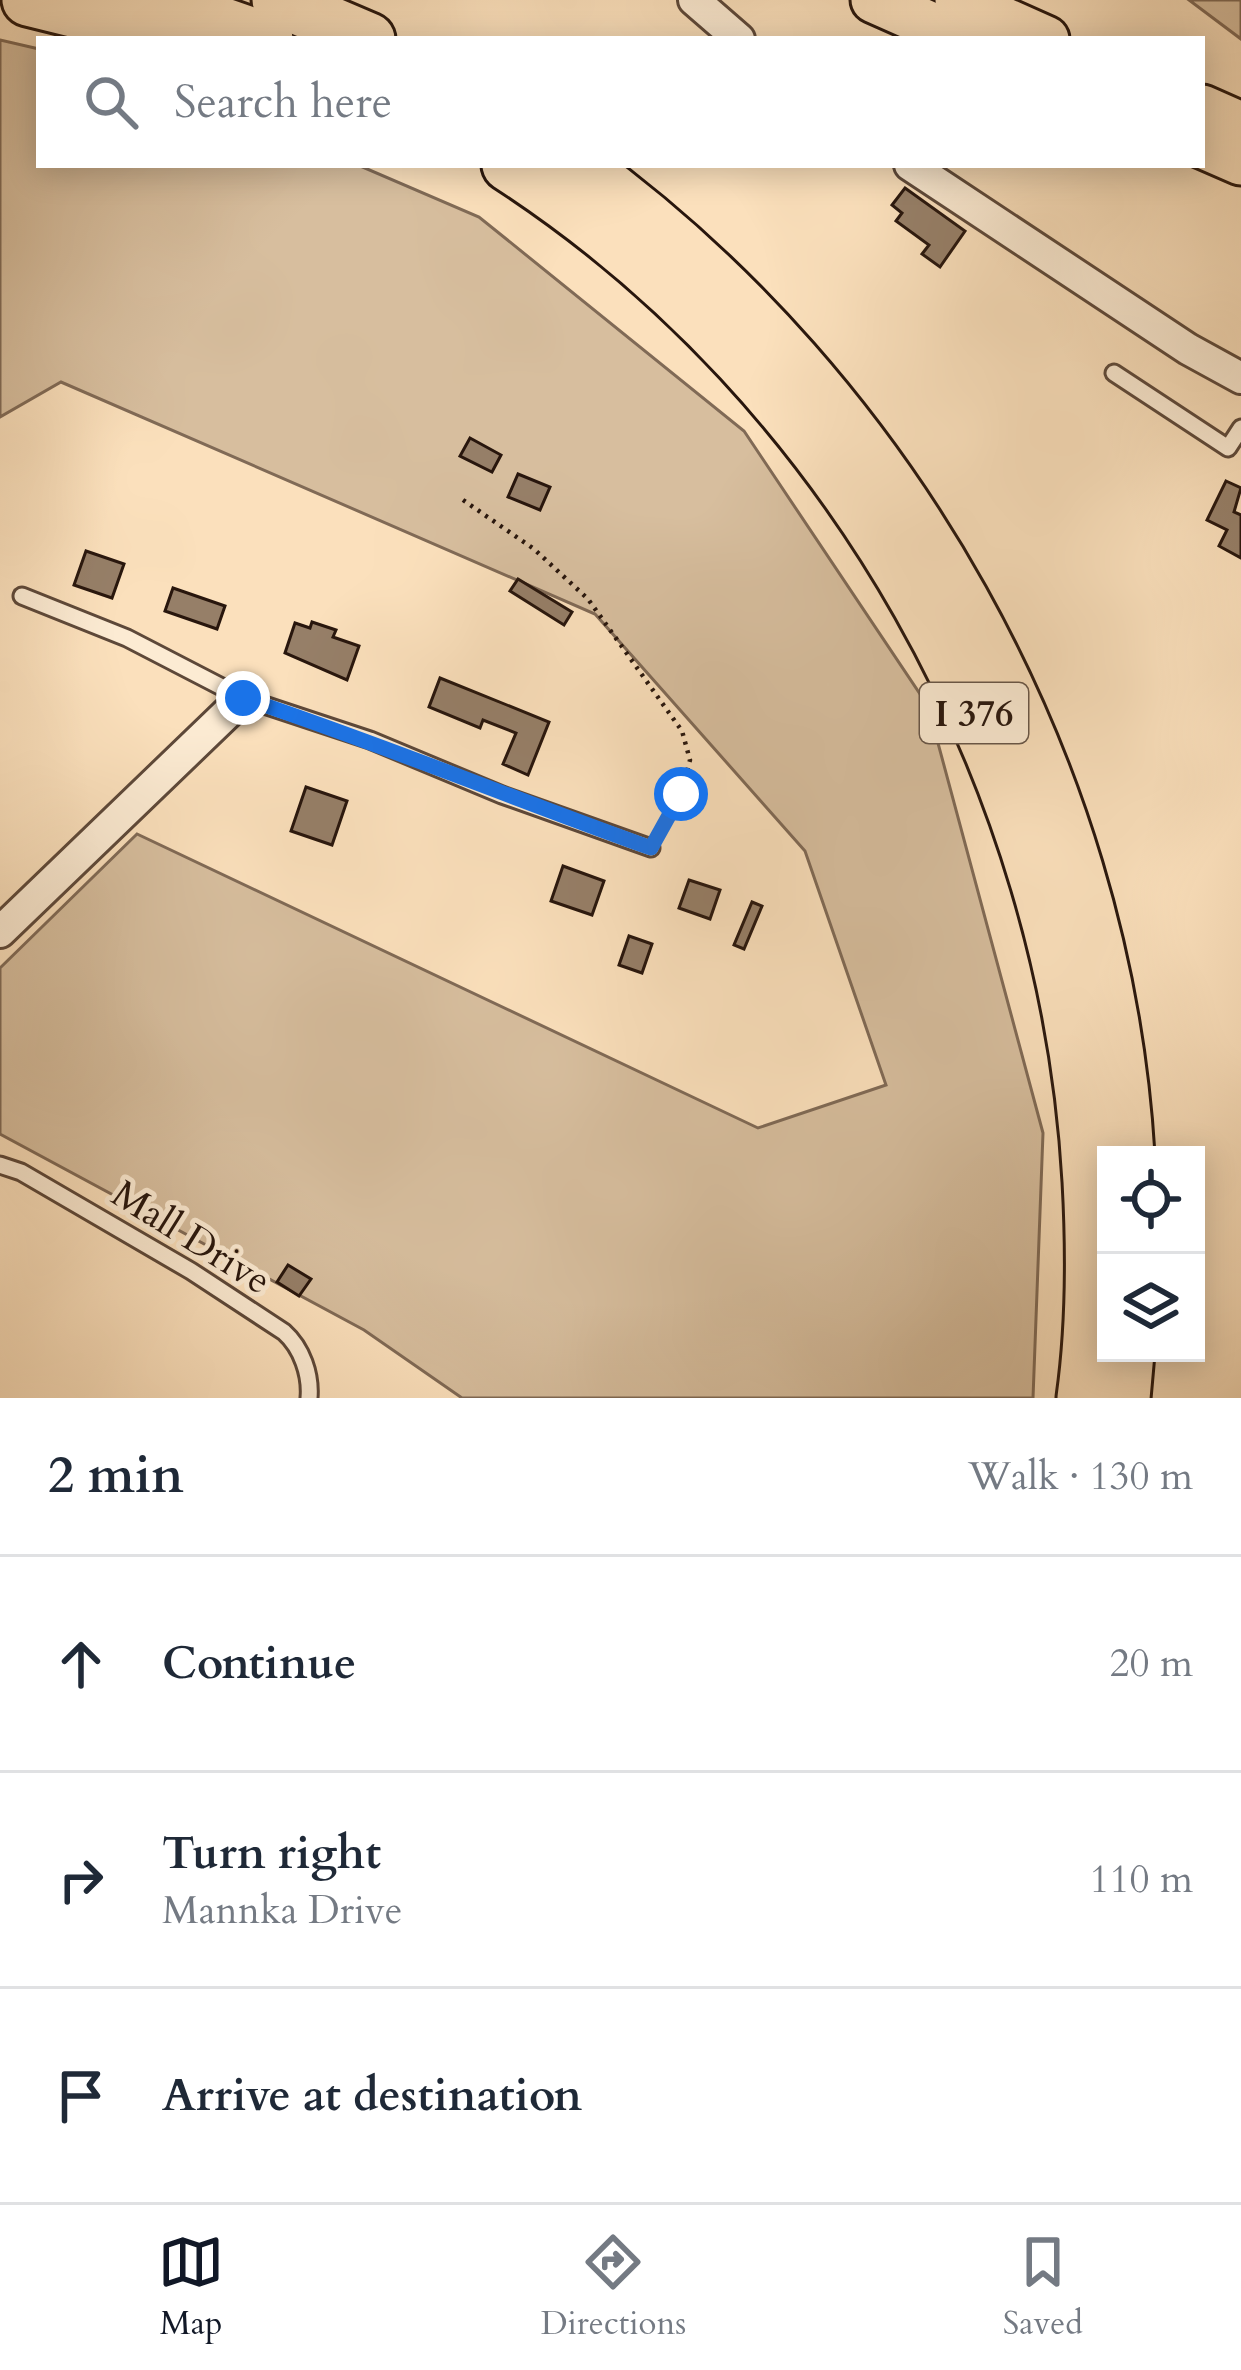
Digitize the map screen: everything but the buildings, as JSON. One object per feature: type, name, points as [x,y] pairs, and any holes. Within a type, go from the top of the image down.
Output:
[{"type":"highway","points":[[28,0],[174,36]]},
{"type":"highway","points":[[156,0],[258,36]]},
{"type":"highway","points":[[278,0],[362,36]]},
{"type":"highway","name":"I 376","points":[[512,168],[584,219],[682,303],[779,405],[859,511],[931,624],[970,704],[1036,873],[1078,1064],[1092,1266],[1117,1388]]},
{"type":"highway","name":"I 376","points":[[583,168],[710,273],[809,378],[893,487],[966,604],[1026,728],[1074,861],[1106,989],[1127,1146]]},
{"type":"main road","points":[[874,0],[955,36]]},
{"type":"main road","points":[[958,0],[1039,36]]},
{"type":"main road","points":[[1205,109],[1241,125]]},
{"type":"main road","points":[[1205,146],[1241,162]]},
{"type":"street","points":[[694,0],[736,36]]},
{"type":"street","points":[[915,168],[1188,349],[1241,378]]},
{"type":"street","points":[[0,932],[243,698]]},
{"type":"lane","points":[[1114,373],[1228,448],[1241,428]]},
{"type":"lane","points":[[22,596],[127,638],[243,698],[370,740],[502,795],[651,848]]},
{"type":"lane","name":"Mall Drive","points":[[0,1165],[21,1172],[191,1270],[284,1333],[296,1344],[307,1370],[309,1398]]},
{"type":"path","points":[[464,500],[534,549],[588,599],[682,731],[690,760],[681,794],[651,848]]},
{"type":"shaded area","points":[[1189,0],[1241,0],[1241,39]]},
{"type":"shaded area","points":[[0,40],[36,48],[36,168],[365,168],[479,217],[744,431],[928,706],[1043,1133],[1033,1398],[462,1398],[364,1330],[0,1134],[0,968],[137,834],[758,1128],[886,1085],[805,851],[595,614],[61,382],[0,417]]},
{"type":"route","points":[[243,698],[370,740],[502,795],[651,848],[681,794]]}]
